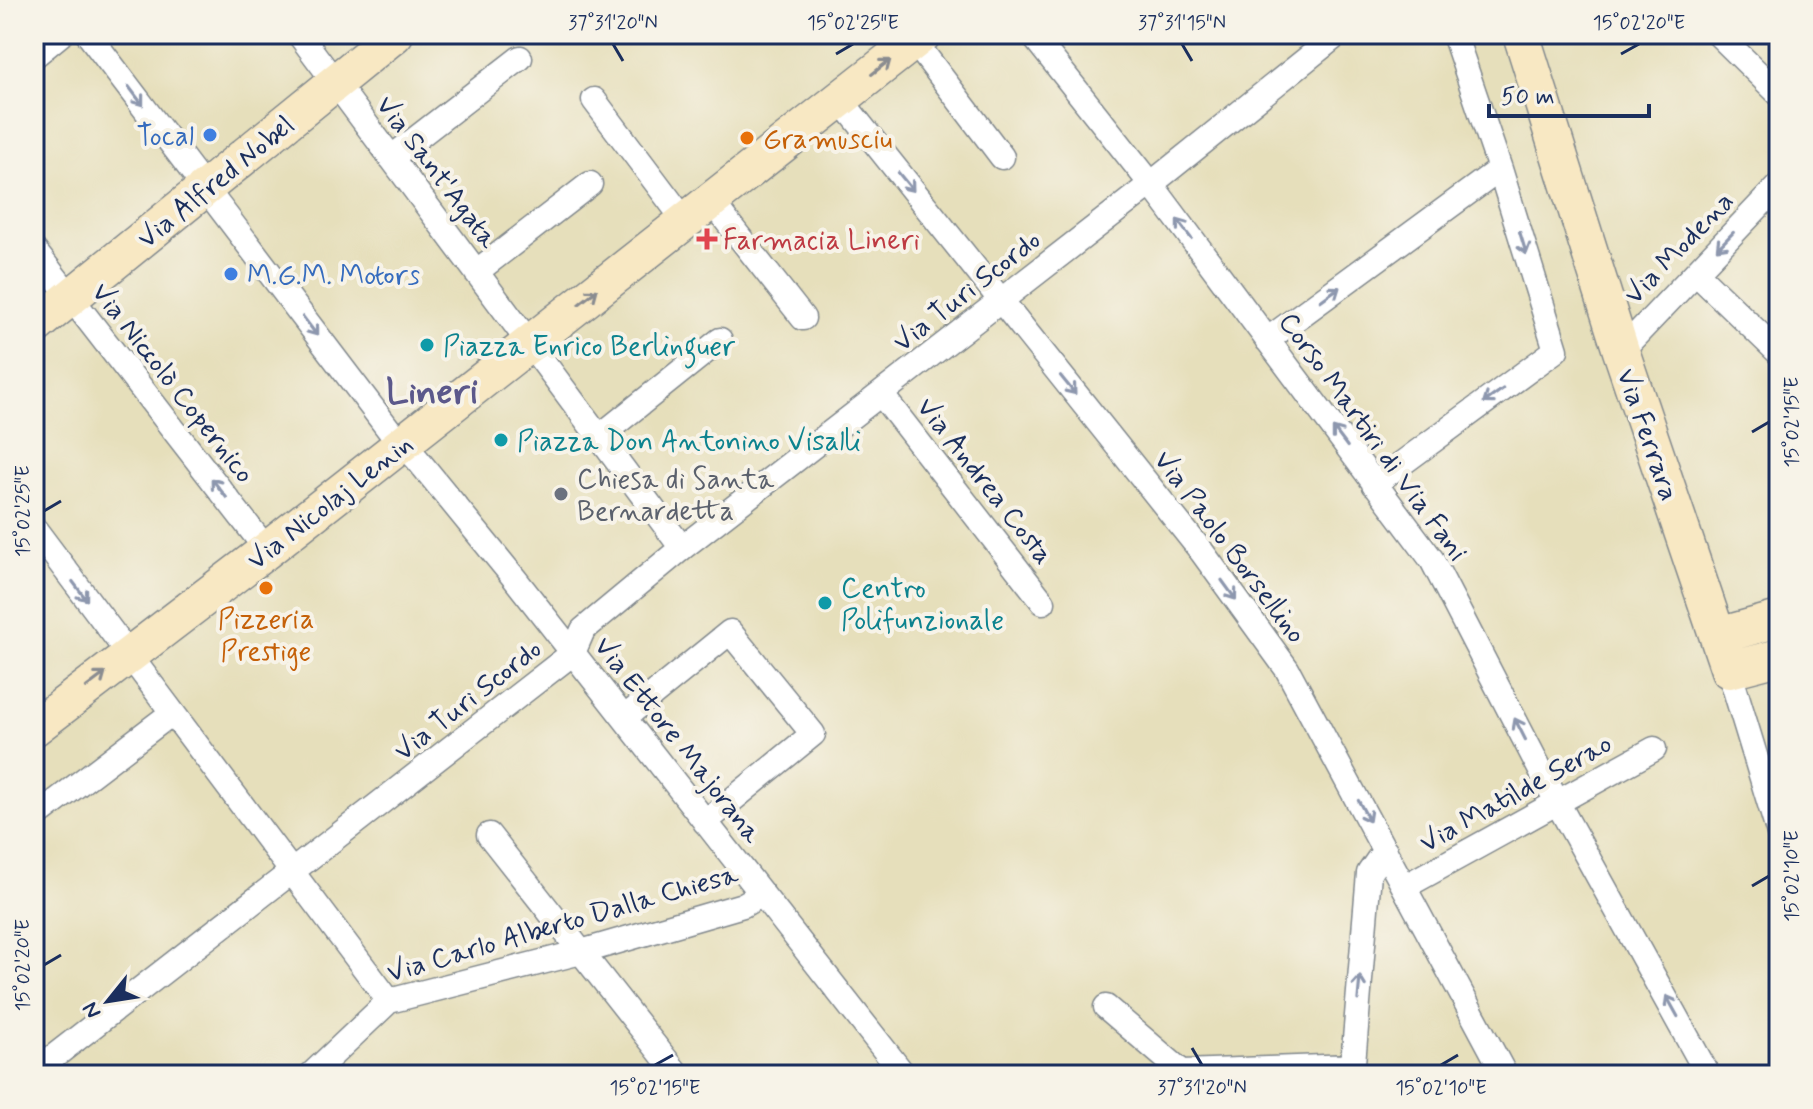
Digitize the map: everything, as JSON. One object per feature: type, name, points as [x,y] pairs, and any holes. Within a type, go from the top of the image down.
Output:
[{"type":"main road","name":"Via Alfred Nobel","points":[[34,327],[395,34]]},
{"type":"main road","name":"Via Ferrara","points":[[1521,34],[1621,351],[1729,670]]},
{"type":"main road","name":"Via Nicolaj Lenin","points":[[34,728],[267,550],[918,38]]},
{"type":"main road","points":[[1718,636],[1779,619]]},
{"type":"main road","points":[[1729,670],[1779,657]]},
{"type":"street","points":[[34,56],[61,34]]},
{"type":"street","name":"Via Ettore Majorana","points":[[88,34],[390,431],[573,653],[904,1075]]},
{"type":"street","name":"Via Sant'Agata","points":[[299,34],[682,548]]},
{"type":"street","name":"Corso Martiri di Via Fani","points":[[1032,34],[1151,184],[1432,560],[1557,802],[1708,1075]]},
{"type":"street","name":"Via Turi Scordo","points":[[34,1072],[573,653],[583,630],[682,548],[1151,184],[1338,34]]},
{"type":"street","points":[[1374,484],[1556,350],[1454,34]]},
{"type":"street","points":[[1718,34],[1779,94]]},
{"type":"street","points":[[918,38],[1002,157]]},
{"type":"street","points":[[391,158],[520,58]]},
{"type":"street","name":"Via Paolo Borsellino","points":[[840,99],[1202,552],[1287,669],[1505,1075]]},
{"type":"street","points":[[594,100],[803,318]]},
{"type":"street","points":[[1267,340],[1500,169]]},
{"type":"street","points":[[476,272],[590,184]]},
{"type":"street","name":"Via Modena","points":[[1621,351],[1779,185]]},
{"type":"street","name":"Via Niccolò Copernico","points":[[34,250],[267,550]]},
{"type":"street","points":[[1696,273],[1779,353]]},
{"type":"street","points":[[599,437],[720,340]]},
{"type":"street","name":"Via Andrea Costa","points":[[881,394],[1043,602]]},
{"type":"street","points":[[34,528],[389,1001]]},
{"type":"street","points":[[624,718],[730,632],[813,734],[705,822]]},
{"type":"street","name":"Via Ferrara","points":[[1729,670],[1779,834]]},
{"type":"street","points":[[34,818],[172,713]]},
{"type":"street","name":"Via Matilde Serao","points":[[1404,887],[1654,749]]},
{"type":"street","points":[[489,835],[678,1075]]},
{"type":"street","points":[[1106,1007],[1182,1072],[1353,1070],[1369,873],[1385,850]]},
{"type":"street","name":"Via Carlo Alberto Dalla Chiesa","points":[[311,1075],[389,1001],[581,952],[743,905],[762,894]]},
{"type":"place","name":"Tocal","points":[[210,135]]},
{"type":"place","name":"Gramusciu","points":[[747,138]]},
{"type":"place","name":"Farmacia Lineri","points":[[707,239]]},
{"type":"place","name":"M.G.M. Motors","points":[[231,274]]},
{"type":"place","name":"Piazza Enrico Berlinguer","points":[[427,345]]},
{"type":"place","name":"Piazza Don Antonino Visalli","points":[[501,440]]},
{"type":"place","name":"Chiesa di Santa Bernardetta","points":[[561,494]]},
{"type":"place","name":"Pizzeria Prestige","points":[[266,588]]},
{"type":"place","name":"Centro Polifunzionale","points":[[825,603]]},
{"type":"district","name":"Lineri","points":[[432,390]]}]
